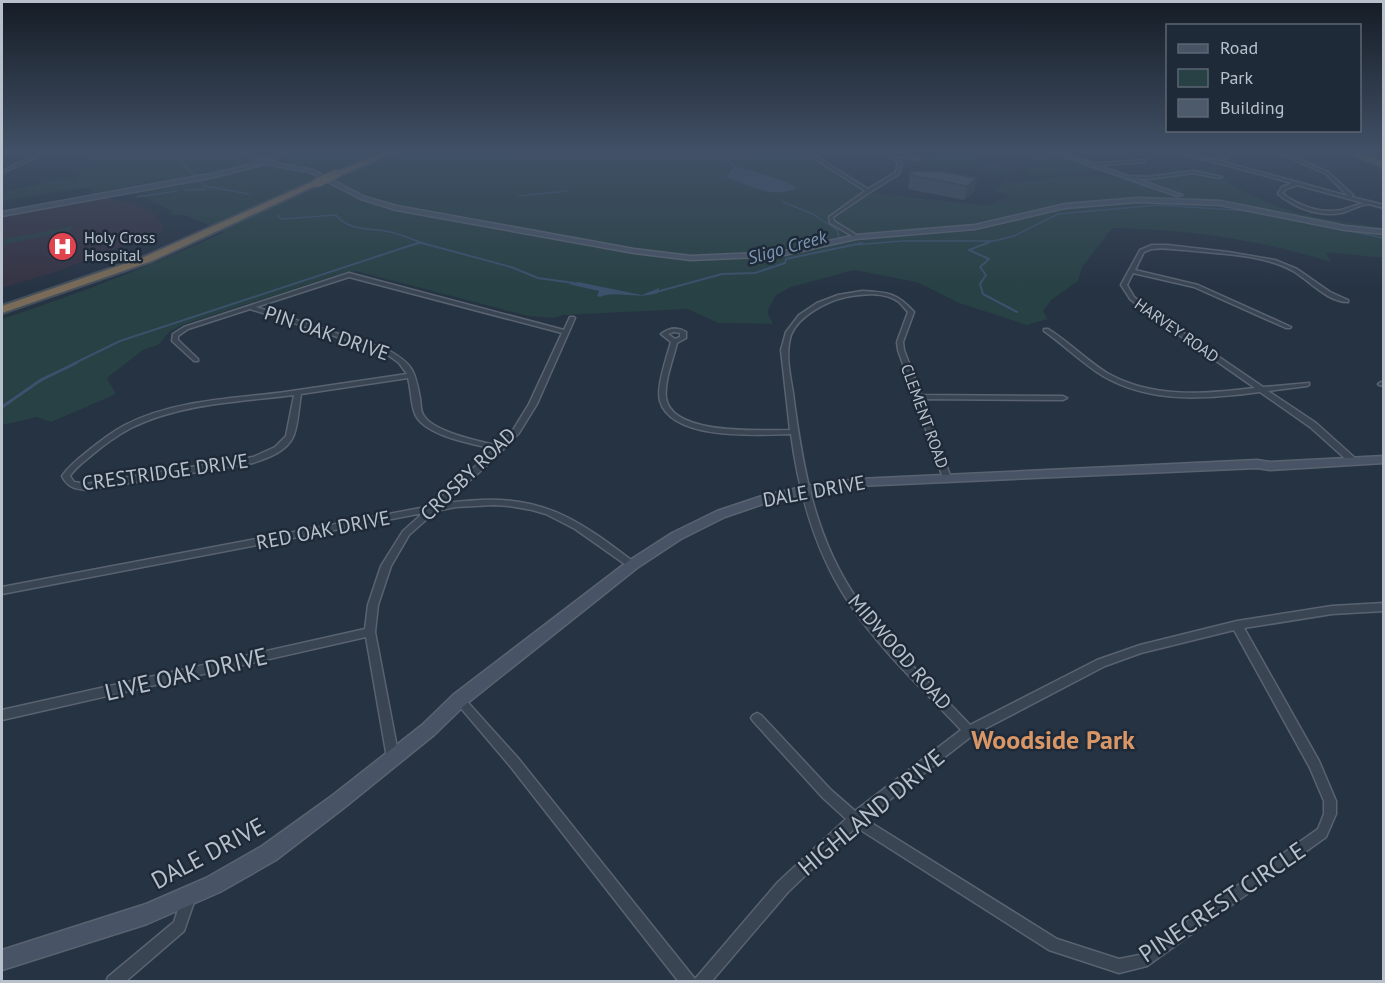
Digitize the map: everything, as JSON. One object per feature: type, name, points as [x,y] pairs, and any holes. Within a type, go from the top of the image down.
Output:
[{"type":"highway","points":[[2,310],[113,273],[212,227],[223,218],[272,198]]},
{"type":"highway","points":[[2,302],[234,221],[280,198]]},
{"type":"street","points":[[2,214],[90,198]]},
{"type":"street","points":[[363,198],[405,210],[657,255],[691,258],[756,257],[856,237],[975,227],[1073,205],[1157,200],[1207,201]]},
{"type":"street","points":[[856,237],[836,225],[831,217],[858,198]]},
{"type":"street","points":[[1194,198],[1383,232]]},
{"type":"street","points":[[1286,198],[1314,210],[1341,212],[1370,203]]},
{"type":"street","points":[[1357,198],[1383,207]]},
{"type":"street","name":"HARVEY ROAD","points":[[1346,301],[1328,296],[1288,267],[1246,257],[1152,247],[1142,251],[1124,287],[1132,298],[1313,425],[1352,460]]},
{"type":"street","points":[[1131,271],[1196,286],[1288,327]]},
{"type":"street","points":[[196,360],[175,340],[175,335],[186,328],[342,276],[356,276],[566,332]]},
{"type":"street","name":"CLEMENT ROAD","points":[[791,326],[804,313],[852,294],[882,294],[900,300],[911,312],[900,342],[916,397],[947,478]]},
{"type":"street","name":"PIN OAK DRIVE","points":[[249,307],[386,351],[402,360],[412,375],[419,416],[426,424],[438,430],[498,448]]},
{"type":"street","name":"CROSBY ROAD","points":[[393,758],[370,632],[374,605],[386,566],[406,533],[516,431],[533,404],[572,318]]},
{"type":"street","name":"MIDWOOD ROAD","points":[[791,326],[785,339],[784,350],[794,432],[819,535],[840,581],[869,622],[969,731]]},
{"type":"street","points":[[1046,330],[1105,374],[1126,384],[1184,396],[1307,384]]},
{"type":"street","points":[[674,342],[663,401],[669,412],[678,420],[692,427],[794,432]]},
{"type":"street","name":"CRESTRIDGE DRIVE","points":[[298,392],[290,436],[287,442],[268,455],[250,461],[86,487],[73,486],[66,476],[71,469],[112,436],[130,425],[181,410],[298,392],[412,375]]},
{"type":"street","points":[[916,397],[1063,398]]},
{"type":"street","name":"DALE DRIVE","points":[[2,960],[147,914],[189,896],[269,853],[393,758],[459,700],[656,547],[702,521],[764,498],[806,489],[875,481],[1383,459]]},
{"type":"street","name":"RED OAK DRIVE","points":[[2,591],[456,504],[501,503],[541,509],[577,524],[632,565]]},
{"type":"street","name":"HIGHLAND DRIVE","points":[[701,981],[783,887],[855,819],[969,731],[1101,663],[1140,649],[1237,625],[1332,610],[1383,607]]},
{"type":"street","name":"PINECREST CIRCLE","points":[[757,718],[827,794],[855,819],[1054,945],[1119,966],[1142,961],[1322,833],[1330,814],[1330,801],[1315,765],[1237,625]]},
{"type":"street","name":"LIVE OAK DRIVE","points":[[2,715],[370,632]]},
{"type":"street","points":[[459,700],[514,762],[689,981]]},
{"type":"street","points":[[113,981],[179,926],[189,896]]},
{"type":"shaded area","name":"Holy Cross Hospital","points":[[99,198],[111,198],[114,201],[132,203],[152,212],[162,223],[163,231],[53,273],[2,288],[2,216]]},
{"type":"green space","points":[[2,198],[21,198],[2,201]]},
{"type":"green space","points":[[145,198],[915,198],[980,205],[994,204],[1004,198],[1256,198],[1305,215],[1315,211],[1309,216],[1383,228],[1384,258],[1326,252],[1331,262],[1223,237],[1196,233],[1112,228],[1082,267],[1078,281],[1051,300],[1043,311],[1048,319],[1027,325],[959,303],[917,282],[854,270],[791,287],[776,295],[767,312],[773,324],[718,323],[688,309],[563,315],[554,318],[528,316],[356,271],[343,273],[182,325],[169,332],[158,345],[143,350],[107,378],[116,394],[51,422],[37,417],[2,425],[2,319],[114,279],[224,232],[185,215],[172,215],[172,212]]},
{"type":"green space","points":[[73,226],[71,230],[2,245],[6,239]]},
{"type":"water","points":[[578,282],[642,295],[613,294],[600,297],[597,296],[599,291],[568,284]]},
{"type":"water","points":[[659,288],[658,293],[650,295],[642,295]]},
{"type":"waterway","points":[[783,202],[813,214],[837,230],[839,237]]},
{"type":"waterway","name":"Sligo Creek","points":[[853,245],[902,241],[994,241],[1014,236],[1058,214],[1158,205],[1249,211],[1384,238]]},
{"type":"waterway","name":"Sligo Creek","points":[[278,215],[281,219],[336,215],[340,220],[352,226],[396,233],[421,242]]},
{"type":"waterway","name":"Sligo Creek","points":[[413,245],[421,242]]},
{"type":"waterway","name":"Sligo Creek","points":[[421,242],[427,245]]},
{"type":"waterway","name":"Sligo Creek","points":[[983,245],[990,242]]},
{"type":"waterway","points":[[73,364],[120,341],[418,243]]},
{"type":"waterway","name":"Sligo Creek","points":[[422,243],[511,267],[538,278],[574,283]]},
{"type":"waterway","name":"Sligo Creek","points":[[656,292],[722,274],[755,273],[785,263],[786,259],[862,243]]},
{"type":"waterway","points":[[987,243],[969,250],[989,259],[980,267],[986,275],[980,284],[983,294],[1017,312]]},
{"type":"waterway","points":[[2,407],[41,380],[76,363]]},
{"type":"place","name":"Holy Cross Hospital","points":[[63,246]]},
{"type":"district","name":"Woodside Park","points":[[1053,739]]}]
